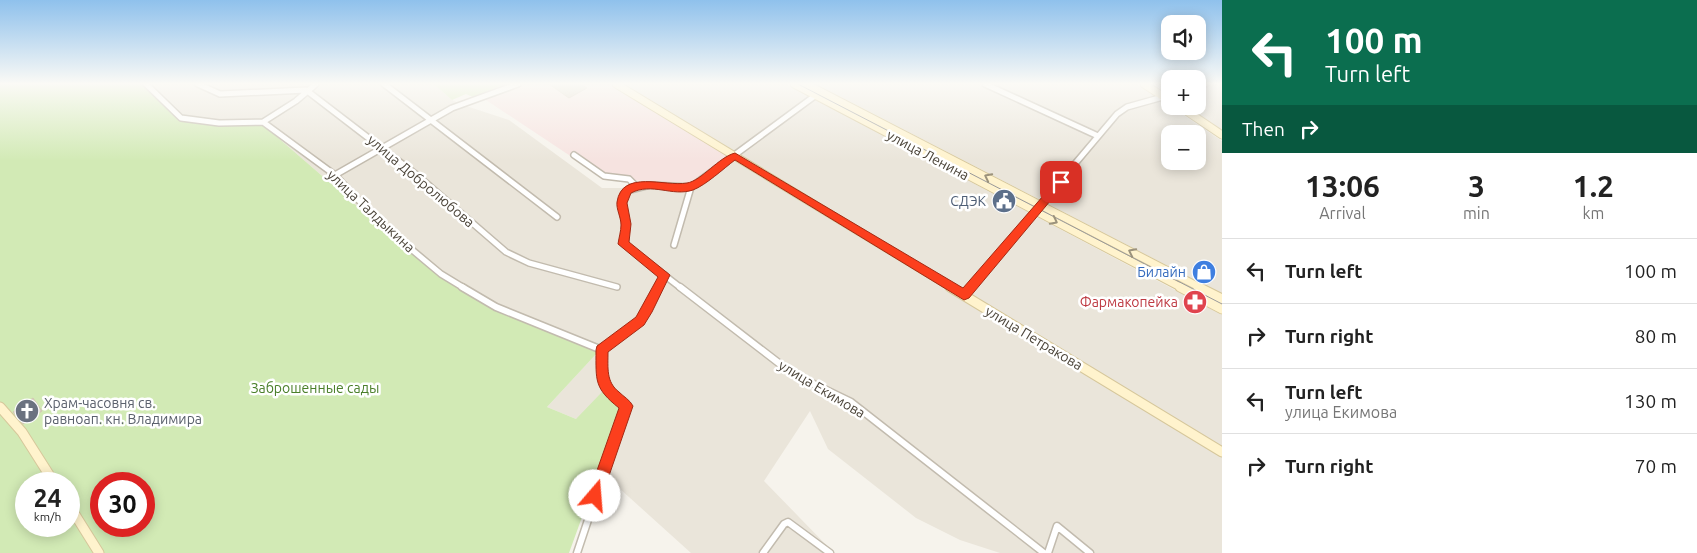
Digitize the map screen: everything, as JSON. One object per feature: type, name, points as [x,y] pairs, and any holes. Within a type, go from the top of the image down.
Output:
[{"type":"main road","name":"улица Петракова","points":[[659,110],[1222,452]]},
{"type":"main road","name":"улица Ленина","points":[[844,110],[1222,309]]},
{"type":"main road","name":"улица Ленина","points":[[856,110],[1222,299]]},
{"type":"main road","points":[[1191,115],[1222,136]]},
{"type":"main road","points":[[0,407],[7,412],[47,472]]},
{"type":"main road","points":[[80,523],[99,553]]},
{"type":"street","points":[[172,110],[180,118],[219,123],[263,122],[282,110]]},
{"type":"street","name":"улица Добролюбова","points":[[331,110],[384,148],[506,252],[529,263],[617,287]]},
{"type":"street","points":[[418,110],[431,120],[432,123],[557,217]]},
{"type":"street","points":[[334,175],[449,110]]},
{"type":"street","points":[[574,155],[604,176],[629,179],[636,186],[656,184],[668,187],[690,187],[796,110]]},
{"type":"street","points":[[1041,110],[1098,136]]},
{"type":"street","points":[[964,295],[1037,212],[1098,136],[1123,110]]},
{"type":"street","name":"улица Талдыкина","points":[[263,122],[334,175],[380,223],[441,274],[496,307],[602,350]]},
{"type":"street","name":"улица Екимова","points":[[636,186],[626,191],[622,203],[626,224],[624,244],[793,374],[851,402],[1046,553],[1058,526],[1090,553]]},
{"type":"street","points":[[674,245],[690,187]]},
{"type":"street","points":[[577,553],[626,406],[610,393],[602,380],[602,350],[640,321],[665,275]]},
{"type":"street","points":[[763,553],[784,524],[788,522],[830,553]]},
{"type":"shaded area","points":[[171,110],[478,110],[509,120],[602,188],[696,188],[742,156],[663,110],[835,110],[1222,315],[1222,553],[1000,553],[960,540],[916,518],[828,449],[810,411],[764,481],[834,553],[691,553],[599,470],[622,406],[576,419],[547,407],[597,353],[504,312],[432,271],[261,123],[206,125]]},
{"type":"shaded area","points":[[501,110],[654,110],[728,155],[690,183],[605,179]]},
{"type":"shaded area","points":[[866,110],[1161,110],[1161,115],[1183,115],[1198,125],[1161,125],[1161,170],[1206,170],[1206,130],[1222,141],[1222,294]]},
{"type":"shaded area","points":[[1206,110],[1222,110],[1222,130],[1200,115],[1206,115]]},
{"type":"green space","name":"Заброшенные сады","points":[[0,110],[171,110],[206,125],[261,123],[432,271],[504,312],[598,352],[547,407],[576,419],[602,392],[622,407],[569,553],[0,553]]},
{"type":"building","name":"Храм-часовня св. равноап. кн. Владимира","points":[[33,398],[42,411],[23,424],[13,412]]},
{"type":"tram line","points":[[848,110],[1222,304]]},
{"type":"place","name":"СДЭК","points":[[1004,201]]},
{"type":"place","name":"Билайн","points":[[1204,272]]},
{"type":"place","name":"Фармакопейка","points":[[1195,302]]},
{"type":"place","name":"Храм-часовня св. равноап. кн. Владимира","points":[[27,411]]},
{"type":"route","points":[[595,496],[626,406],[610,393],[602,380],[602,350],[640,321],[665,275],[624,244],[626,224],[622,203],[626,191],[636,186],[656,184],[668,187],[690,187],[735,156],[964,295],[1061,182]]}]
